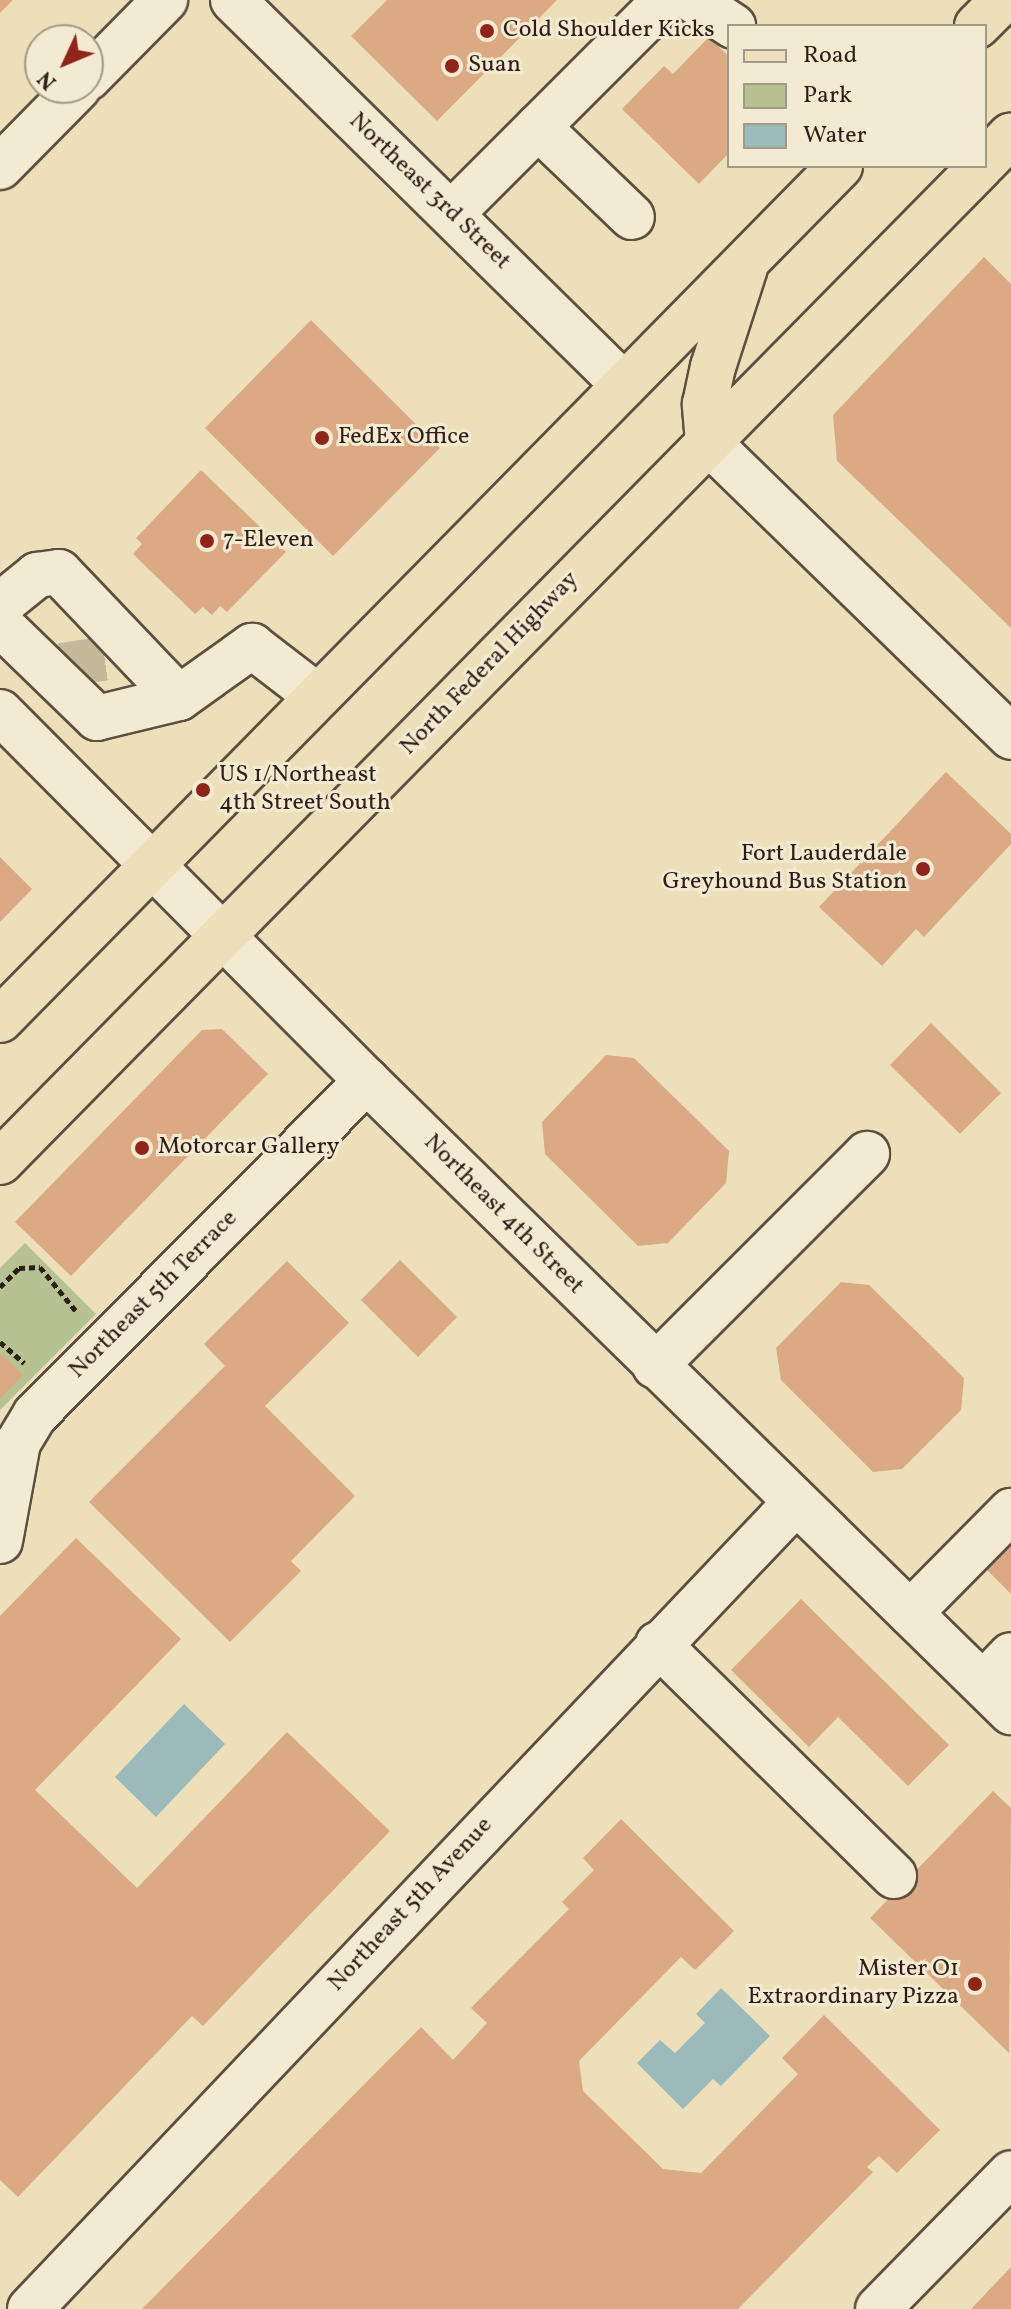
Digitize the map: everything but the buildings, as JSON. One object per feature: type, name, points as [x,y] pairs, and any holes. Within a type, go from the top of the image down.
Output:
[{"type":"main road","points":[[979,24],[1003,0]]},
{"type":"main road","points":[[987,160],[1011,135]]},
{"type":"main road","points":[[0,1020],[838,168]]},
{"type":"main road","name":"North Federal Highway","points":[[0,1162],[979,168]]},
{"type":"main road","points":[[708,442],[705,404],[713,367],[748,259]]},
{"type":"street","points":[[104,62],[165,0]]},
{"type":"street","name":"Northeast 3rd Street","points":[[233,0],[624,385]]},
{"type":"street","points":[[451,214],[665,0]]},
{"type":"street","points":[[693,0],[730,24]]},
{"type":"street","points":[[6,149],[59,104]]},
{"type":"street","points":[[538,127],[632,217]]},
{"type":"street","points":[[708,442],[1011,737]]},
{"type":"street","points":[[0,605],[37,575],[59,572],[127,656],[179,698]]},
{"type":"street","points":[[0,624],[53,666],[97,718],[179,698],[252,646],[317,696]]},
{"type":"street","name":"Northeast 4th Street","points":[[0,712],[223,938],[795,1503],[910,1613],[1002,1684]]},
{"type":"street","name":"Northeast 5th Terrace","points":[[0,1541],[18,1443],[35,1415],[367,1081]]},
{"type":"street","points":[[655,1366],[867,1154]]},
{"type":"street","name":"Northeast 5th Avenue","points":[[30,2309],[795,1503]]},
{"type":"street","points":[[910,1613],[1011,1511]]},
{"type":"street","points":[[658,1644],[894,1876]]},
{"type":"street","points":[[878,2309],[1011,2173]]},
{"type":"path","points":[[0,1287],[19,1268],[40,1267],[75,1304],[73,1324]]},
{"type":"path","points":[[0,1342],[30,1367]]},
{"type":"green space","points":[[25,1243],[96,1314],[0,1410],[0,1268]]},
{"type":"water","points":[[184,1704],[225,1744],[156,1817],[115,1777]]},
{"type":"water","points":[[721,1988],[770,2036],[721,2086],[713,2079],[683,2109],[637,2063],[660,2040],[675,2053],[705,2023],[696,2014]]},
{"type":"tunnel","points":[[61,665],[115,657]]},
{"type":"place","name":"Cold Shoulder Kicks","points":[[487,31]]},
{"type":"place","name":"Suan","points":[[452,66]]},
{"type":"place","name":"FedEx Office","points":[[322,438]]},
{"type":"place","name":"7-Eleven","points":[[207,541]]},
{"type":"place","name":"US 1/Northeast 4th Street South","points":[[203,790]]},
{"type":"place","name":"Fort Lauderdale Greyhound Bus Station","points":[[923,869]]},
{"type":"place","name":"Motorcar Gallery","points":[[142,1148]]},
{"type":"place","name":"Mister O1 Extraordinary Pizza","points":[[975,1984]]}]
